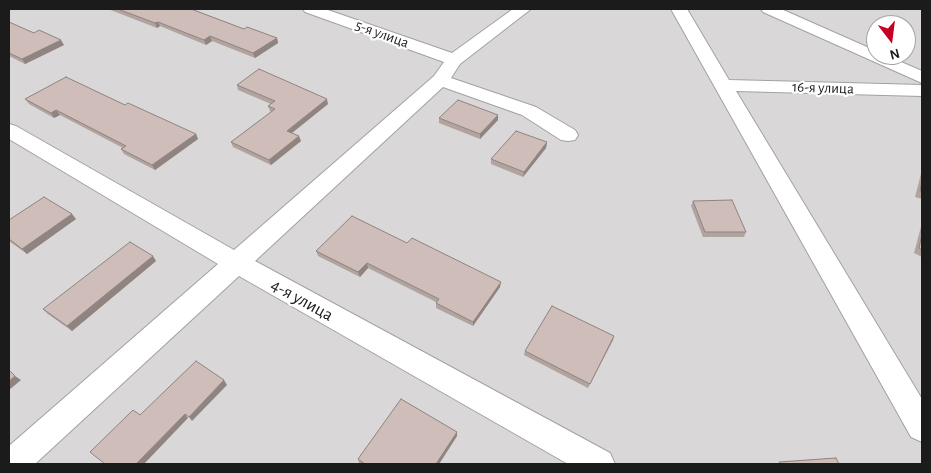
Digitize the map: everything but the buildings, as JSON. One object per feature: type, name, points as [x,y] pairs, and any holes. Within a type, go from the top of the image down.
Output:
[{"type":"street","name":"5-я улица","points":[[311,9],[454,60]]},
{"type":"street","points":[[12,464],[440,80],[454,60],[523,9]]},
{"type":"street","points":[[679,9],[922,427]]},
{"type":"street","points":[[769,9],[922,78]]},
{"type":"street","points":[[440,80],[529,111],[568,135]]},
{"type":"street","name":"16-я улица","points":[[724,85],[922,90]]},
{"type":"street","name":"4-я улица","points":[[9,130],[236,262],[599,464]]},
{"type":"shaded area","points":[[9,9],[922,9],[922,464],[9,464]]}]
